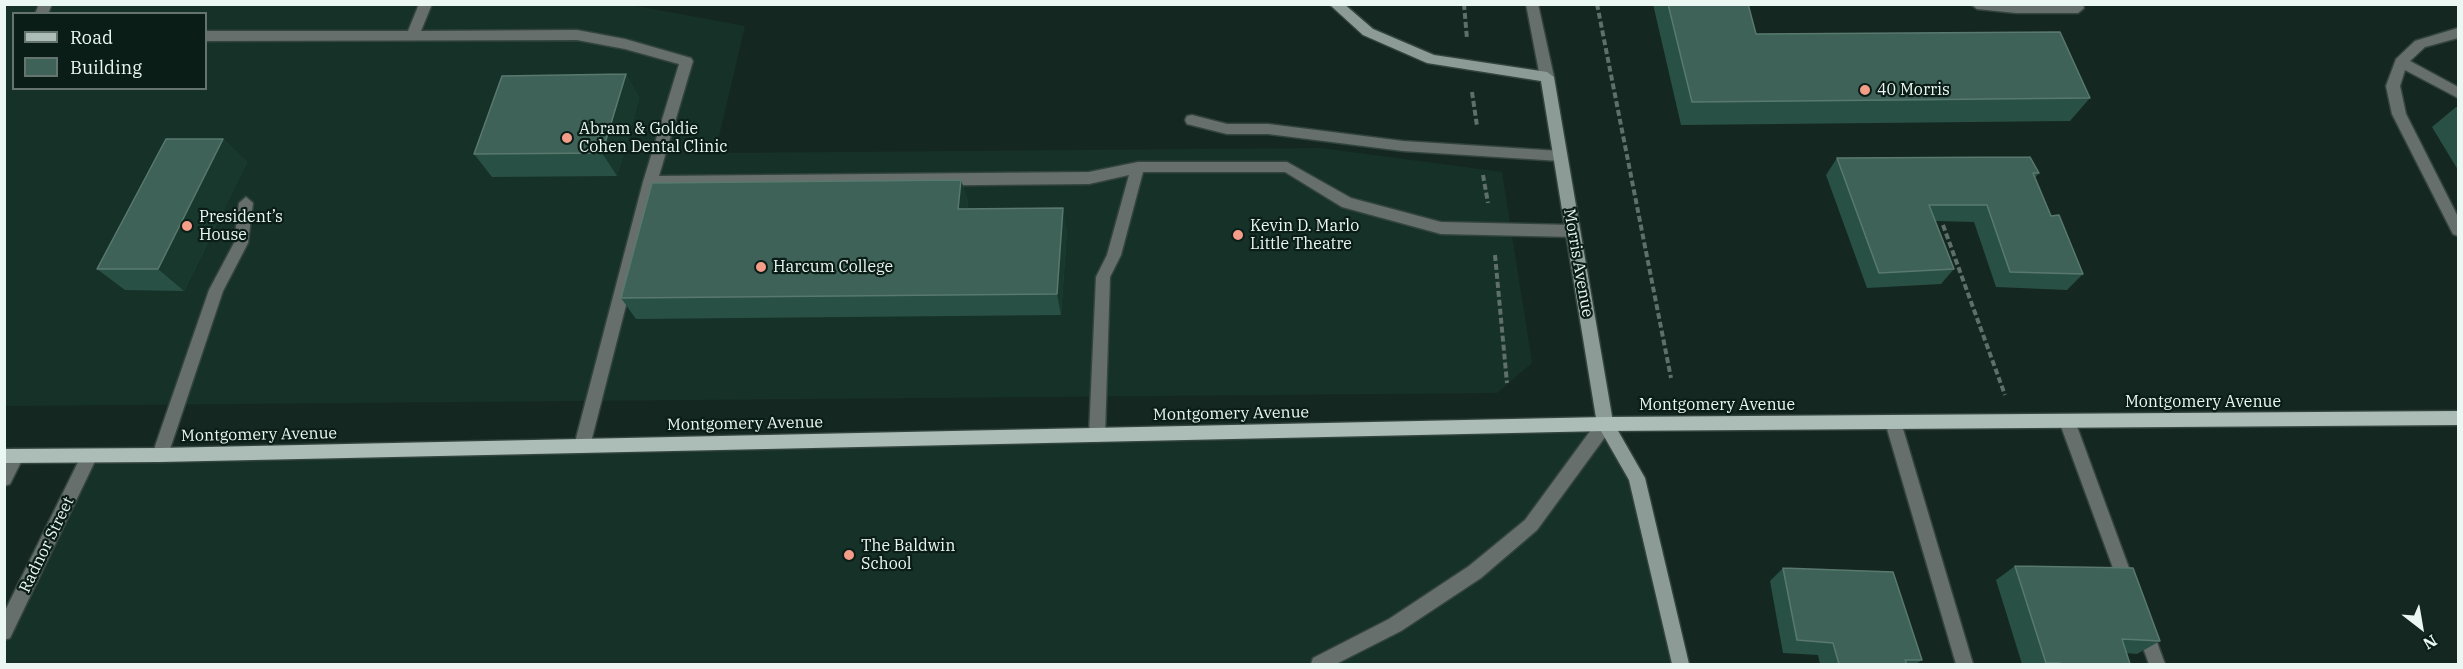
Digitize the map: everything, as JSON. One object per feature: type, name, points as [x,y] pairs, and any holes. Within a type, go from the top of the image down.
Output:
[{"type":"main road","name":"Montgomery Avenue","points":[[10,456],[89,457],[1605,423],[2458,418]]},
{"type":"street","points":[[413,35],[426,4]]},
{"type":"street","points":[[1335,4],[1368,32],[1432,60],[1547,77],[1532,4]]},
{"type":"street","points":[[1977,4],[2016,8],[2078,8]]},
{"type":"street","points":[[2458,33],[2420,44],[2401,62],[2394,86],[2399,114],[2458,230]]},
{"type":"street","points":[[207,36],[577,35],[625,44],[686,61],[650,182],[582,446]]},
{"type":"street","points":[[2401,62],[2458,93]]},
{"type":"street","name":"Morris Avenue","points":[[1547,77],[1605,423],[1637,478],[1681,664]]},
{"type":"street","points":[[1192,120],[1227,129],[1268,129],[1403,146],[1560,156]]},
{"type":"street","points":[[650,182],[1089,178],[1138,167],[1287,167],[1347,203],[1441,228],[1573,231]]},
{"type":"street","points":[[1097,435],[1103,277],[1114,255],[1138,167]]},
{"type":"street","points":[[160,455],[216,290],[241,243],[246,203]]},
{"type":"street","points":[[2067,421],[2157,664]]},
{"type":"street","points":[[1893,422],[1965,664]]},
{"type":"street","points":[[1319,664],[1395,625],[1474,572],[1523,532],[1531,525],[1605,423]]},
{"type":"street","points":[[4,479],[10,456]]},
{"type":"street","name":"Radnor Street","points":[[4,632],[89,457]]},
{"type":"path","points":[[1464,4],[1469,65],[1492,229],[1507,383]]},
{"type":"path","points":[[1597,4],[1671,378]]},
{"type":"path","points":[[1943,225],[2014,421]]},
{"type":"shaded area","name":"Harcum College","points":[[4,5],[631,5],[745,26],[715,153],[1321,148],[1502,172],[1532,363],[1497,393],[5,406]]},
{"type":"shaded area","name":"The Baldwin School","points":[[1604,424],[1637,478],[1681,664],[5,664],[4,633],[89,457]]},
{"type":"building","name":"40 Morris","points":[[1668,4],[1748,4],[1756,34],[2060,32],[2090,98],[1692,102]]},
{"type":"building","points":[[626,74],[602,153],[474,154],[502,76]]},
{"type":"building","points":[[166,139],[223,139],[158,269],[97,269]]},
{"type":"building","points":[[2030,157],[2039,173],[2033,173],[2051,216],[2059,215],[2083,274],[2010,272],[1987,205],[1929,205],[1954,269],[1879,273],[1837,158]]},
{"type":"building","points":[[961,180],[958,209],[1063,208],[1057,294],[621,298],[652,183]]},
{"type":"building","points":[[2015,566],[2133,568],[2160,641],[2122,639],[2130,664],[2046,663]]},
{"type":"building","points":[[1783,568],[1893,572],[1922,660],[1905,660],[1907,664],[1839,664],[1833,643],[1797,640]]},
{"type":"place","name":"40 Morris","points":[[1865,90]]},
{"type":"place","name":"Abram & Goldie Cohen Dental Clinic","points":[[567,138]]},
{"type":"place","name":"President’s House","points":[[187,226]]},
{"type":"place","name":"Kevin D. Marlo Little Theatre","points":[[1238,235]]},
{"type":"place","name":"Harcum College","points":[[761,267]]},
{"type":"place","name":"The Baldwin School","points":[[849,555]]}]
